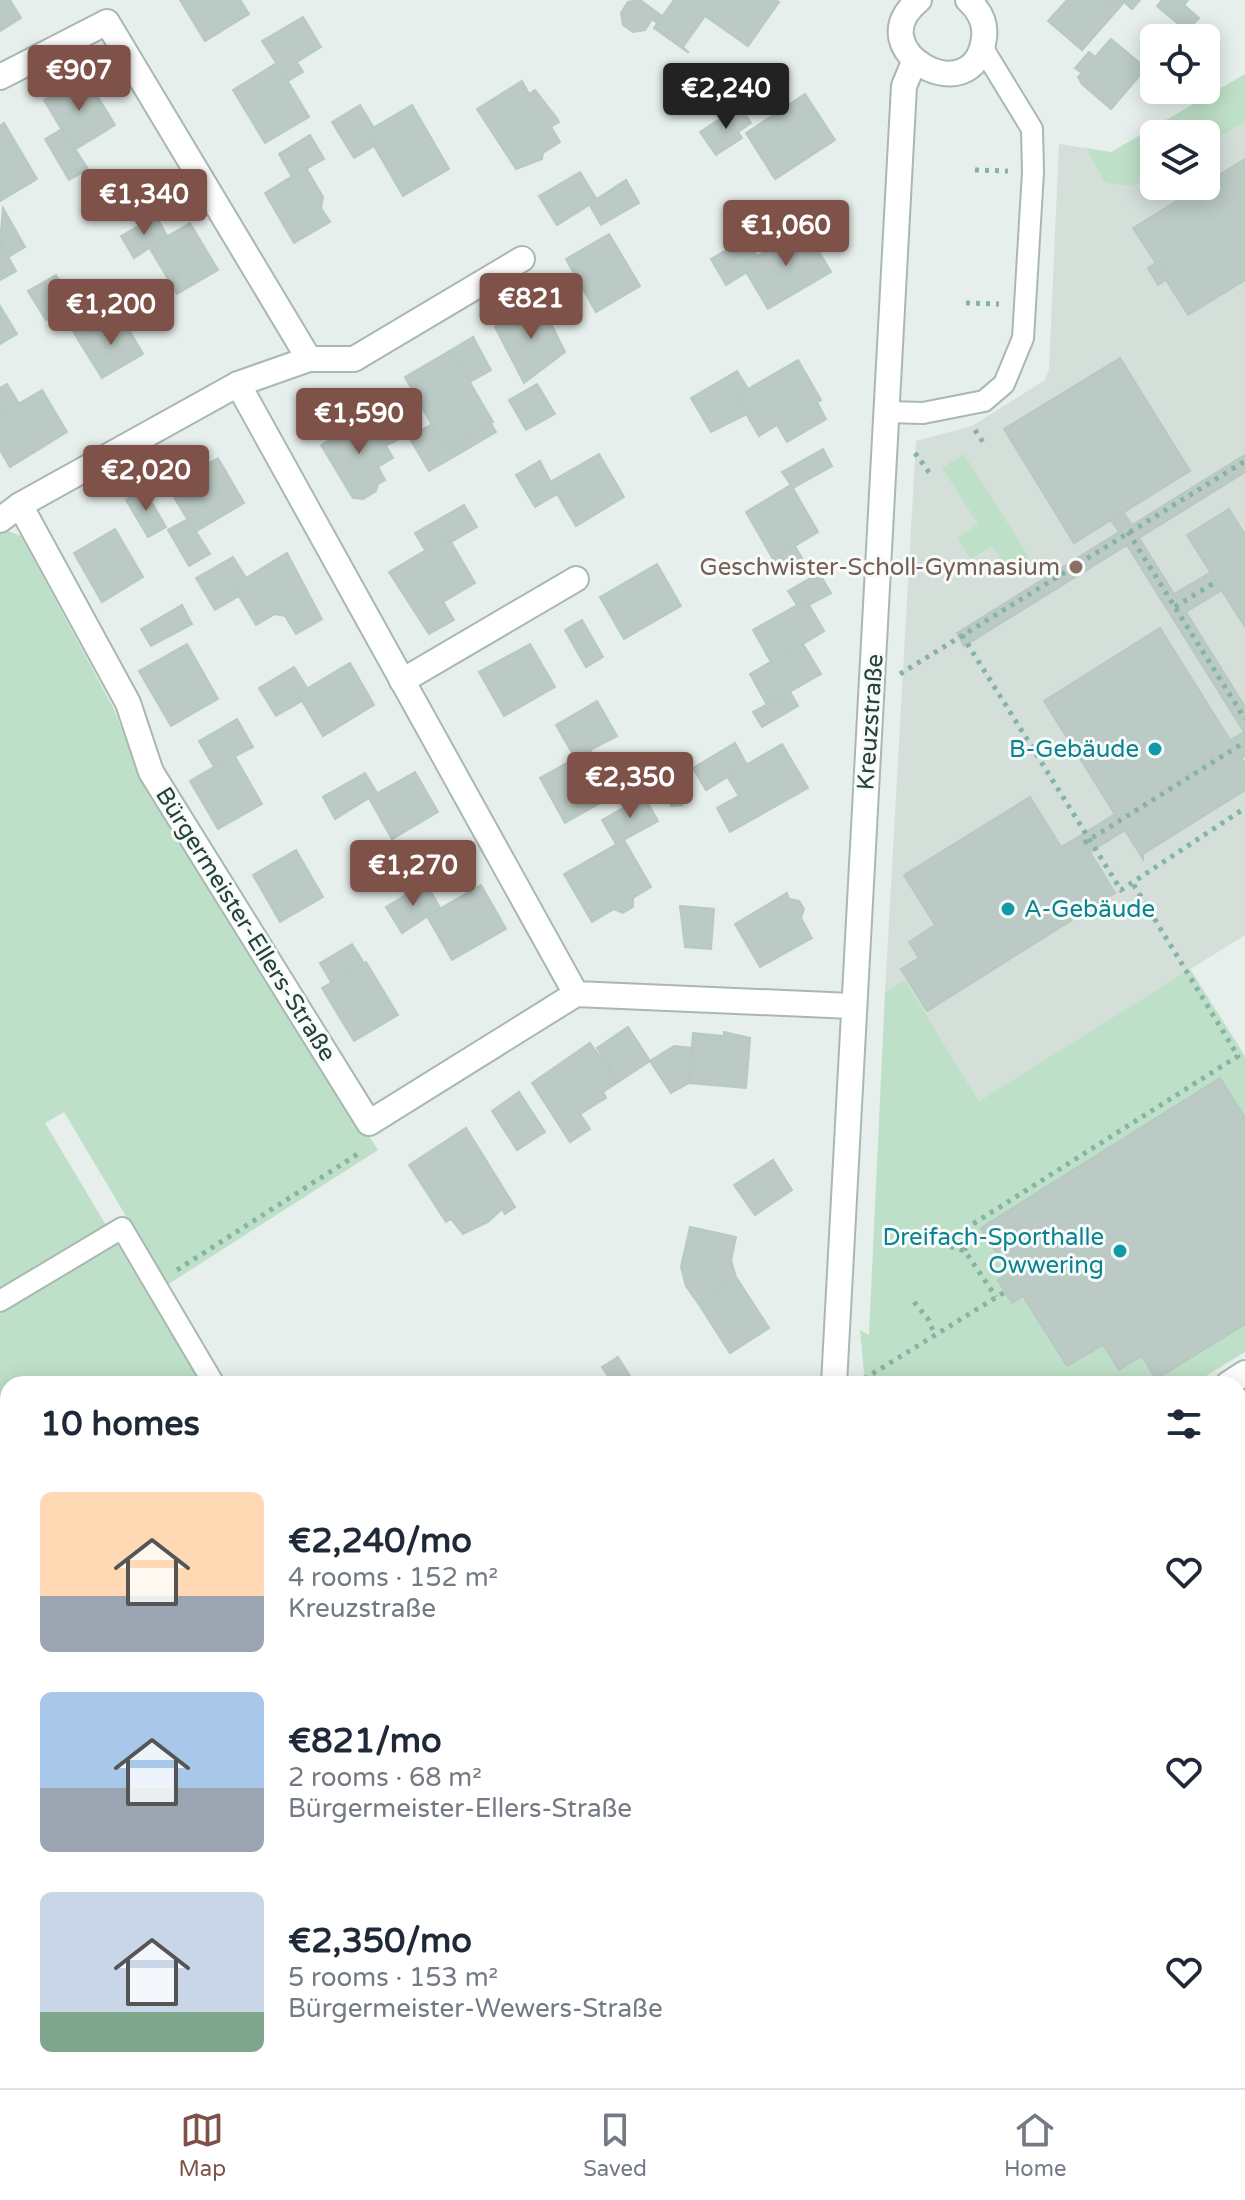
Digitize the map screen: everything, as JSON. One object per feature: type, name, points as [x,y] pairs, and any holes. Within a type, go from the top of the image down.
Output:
[{"type":"street","points":[[916,1],[907,13],[903,39],[914,62],[938,74],[952,73],[975,59],[982,47],[984,25],[968,0]]},
{"type":"street","points":[[0,77],[107,22],[309,359]]},
{"type":"street","name":"Kreuzstraße","points":[[834,1376],[904,86],[914,62]]},
{"type":"street","points":[[0,520],[20,505],[238,384],[309,359],[354,359],[522,259]]},
{"type":"street","points":[[238,384],[576,994]]},
{"type":"street","name":"Bürgermeister-Ellers-Straße","points":[[20,505],[128,703],[151,772],[369,1123]]},
{"type":"street","points":[[402,681],[576,579]]},
{"type":"street","points":[[369,1123],[576,994],[852,1006]]},
{"type":"lane","points":[[888,412],[923,413],[984,401],[1004,384],[1023,338],[1032,204],[1032,129],[982,47]]},
{"type":"lane","points":[[0,1301],[122,1228],[209,1376]]},
{"type":"path","points":[[966,303],[1007,304]]},
{"type":"path","points":[[872,691],[1245,461]]},
{"type":"path","points":[[1128,532],[1245,719]]},
{"type":"path","points":[[1175,607],[1217,581]]},
{"type":"path","points":[[962,635],[1087,842],[1121,890],[1245,808]]},
{"type":"path","points":[[1087,842],[1245,742]]},
{"type":"path","points":[[996,1297],[965,1251],[964,1238],[973,1224],[1238,1056],[1132,882]]},
{"type":"path","points":[[155,1284],[368,1147],[369,1123]]},
{"type":"path","points":[[931,1241],[965,1251]]},
{"type":"path","points":[[870,1376],[1005,1292]]},
{"type":"path","points":[[914,1302],[928,1319],[935,1335]]},
{"type":"shaded area","name":"Geschwister-Scholl-Gymnasium","points":[[1245,122],[1245,935],[979,1101],[905,980],[885,992],[916,441],[972,426],[1045,380],[1049,369],[1059,144],[1086,148],[1105,183],[1140,182],[1140,200],[1220,200],[1220,137]]},
{"type":"green space","points":[[1245,74],[1245,122],[1220,137],[1220,120],[1166,120],[1193,104],[1220,104],[1220,89]]},
{"type":"green space","points":[[1140,135],[1140,182],[1130,186],[1105,183],[1086,148],[1111,152]]},
{"type":"green space","points":[[964,454],[1029,557],[1008,571],[992,546],[971,559],[957,538],[978,524],[942,468]]},
{"type":"green space","points":[[0,528],[21,536],[114,709],[144,788],[378,1150],[167,1285],[64,1112],[45,1123],[196,1376],[0,1376]]},
{"type":"green space","points":[[1190,969],[1245,1056],[1245,1352],[1206,1376],[864,1376],[860,1330],[869,1335],[885,992],[905,980],[979,1101]]},
{"type":"building","points":[[0,0],[10,0],[21,18],[0,31]]},
{"type":"building","points":[[180,0],[240,0],[249,14],[205,41]]},
{"type":"building","points":[[640,0],[662,16],[657,23],[652,19],[645,30],[633,32],[623,25],[621,13],[628,2]]},
{"type":"building","points":[[674,0],[779,2],[748,46],[705,16],[683,47],[689,53],[654,28]]},
{"type":"building","points":[[1067,0],[1107,0],[1118,9],[1082,50],[1048,21]]},
{"type":"building","points":[[1107,0],[1140,0],[1132,9],[1124,2],[1118,9]]},
{"type":"building","points":[[1162,0],[1188,0],[1184,5],[1199,18],[1193,24],[1179,24],[1157,6]]},
{"type":"building","points":[[303,17],[321,47],[297,62],[303,72],[288,81],[262,41]]},
{"type":"building","points":[[1111,39],[1140,63],[1140,75],[1111,109],[1082,84],[1078,77],[1082,73],[1075,68],[1089,52],[1095,57]]},
{"type":"building","points":[[277,63],[309,117],[265,143],[233,90]]},
{"type":"building","points":[[85,76],[115,125],[74,150],[44,100]]},
{"type":"building","points":[[522,81],[529,94],[535,90],[556,117],[559,122],[551,127],[560,142],[543,153],[542,159],[516,169],[477,109]]},
{"type":"building","points":[[805,94],[835,140],[775,179],[746,133]]},
{"type":"building","points":[[360,105],[374,128],[366,132],[374,146],[354,158],[332,122]]},
{"type":"building","points":[[412,105],[449,169],[403,196],[366,132]]},
{"type":"building","points":[[740,106],[751,123],[738,132],[742,138],[716,155],[700,132]]},
{"type":"building","points":[[4,123],[37,179],[0,201],[0,126]]},
{"type":"building","points":[[62,129],[88,169],[69,180],[45,139]]},
{"type":"building","points":[[310,135],[324,159],[292,177],[279,154]]},
{"type":"building","points":[[1245,159],[1245,280],[1188,315],[1166,280],[1170,277],[1160,260],[1156,263],[1133,228],[1178,200],[1220,200],[1220,174]]},
{"type":"building","points":[[306,168],[323,197],[321,208],[330,222],[294,243],[265,193]]},
{"type":"building","points":[[580,172],[597,200],[557,225],[539,196]]},
{"type":"building","points":[[626,180],[639,203],[601,225],[589,204]]},
{"type":"building","points":[[3,208],[25,247],[8,257],[0,243]]},
{"type":"building","points":[[156,216],[167,236],[134,258],[121,236]]},
{"type":"building","points":[[190,223],[218,270],[177,294],[149,247]]},
{"type":"building","points":[[805,228],[831,272],[768,309],[742,265]]},
{"type":"building","points":[[609,234],[640,286],[596,312],[566,259]]},
{"type":"building","points":[[747,238],[757,256],[742,265],[747,272],[726,285],[711,259]]},
{"type":"building","points":[[0,243],[16,271],[0,280]]},
{"type":"building","points":[[1160,260],[1170,277],[1158,285],[1148,268]]},
{"type":"building","points":[[56,275],[73,302],[46,320],[28,291]]},
{"type":"building","points":[[102,285],[121,316],[79,341],[61,310]]},
{"type":"building","points":[[540,301],[565,352],[524,383],[495,327]]},
{"type":"building","points":[[0,306],[17,334],[0,344]]},
{"type":"building","points":[[121,316],[143,354],[102,378],[79,341]]},
{"type":"building","points":[[473,337],[491,370],[470,382],[451,350]]},
{"type":"building","points":[[451,350],[493,422],[446,450],[405,377]]},
{"type":"building","points":[[1120,358],[1190,471],[1074,543],[1004,429]]},
{"type":"building","points":[[798,360],[821,400],[817,402],[826,419],[787,442],[777,425],[759,436],[736,396]]},
{"type":"building","points":[[737,371],[748,389],[736,396],[747,414],[711,432],[691,398]]},
{"type":"building","points":[[7,384],[19,404],[0,415],[0,388]]},
{"type":"building","points":[[537,384],[555,414],[526,430],[509,400]]},
{"type":"building","points":[[42,390],[67,432],[10,467],[0,450],[0,415]]},
{"type":"building","points":[[387,399],[408,434],[386,446],[366,411]]},
{"type":"building","points":[[366,411],[393,458],[378,467],[385,480],[378,484],[376,491],[363,499],[353,498],[321,445],[343,432],[340,427]]},
{"type":"building","points":[[432,424],[446,450],[451,447],[457,455],[429,471],[409,437]]},
{"type":"building","points":[[491,424],[496,432],[457,455],[451,447]]},
{"type":"building","points":[[823,449],[832,466],[793,488],[782,472]]},
{"type":"building","points":[[599,454],[624,497],[576,526],[550,482]]},
{"type":"building","points":[[1245,455],[1245,472],[1139,538],[1174,594],[1211,572],[1222,590],[1186,612],[1245,707],[1245,756],[1241,758],[1230,740],[1244,732],[1127,545],[964,646],[957,633],[1119,532],[1111,520],[1124,513],[1132,525]]},
{"type":"building","points":[[218,458],[244,503],[195,532],[168,487]]},
{"type":"building","points":[[540,461],[557,494],[535,507],[516,475]]},
{"type":"building","points":[[791,485],[818,532],[773,559],[746,512]]},
{"type":"building","points":[[144,489],[166,527],[148,537],[126,500]]},
{"type":"building","points":[[464,505],[477,527],[451,542],[448,537],[425,550],[415,533]]},
{"type":"building","points":[[1229,509],[1245,535],[1245,627],[1187,535]]},
{"type":"building","points":[[188,519],[210,554],[189,566],[168,530]]},
{"type":"building","points":[[115,529],[143,577],[102,602],[74,553]]},
{"type":"building","points":[[448,537],[475,583],[443,602],[454,620],[429,634],[389,572]]},
{"type":"building","points":[[795,546],[804,562],[782,575],[773,559]]},
{"type":"building","points":[[287,553],[322,619],[296,634],[285,616],[275,614],[256,625],[233,586]]},
{"type":"building","points":[[233,557],[246,578],[233,586],[239,596],[215,610],[196,578]]},
{"type":"building","points":[[657,564],[681,606],[624,639],[600,597]]},
{"type":"building","points":[[819,573],[831,593],[809,605],[806,600],[797,605],[788,591]]},
{"type":"building","points":[[806,600],[824,631],[771,662],[753,630]]},
{"type":"building","points":[[182,605],[192,624],[151,646],[141,629]]},
{"type":"building","points":[[582,620],[603,657],[586,667],[565,630]]},
{"type":"building","name":"B-Gebäude","points":[[1160,628],[1245,764],[1245,790],[1143,854],[1143,859],[1044,701]]},
{"type":"building","points":[[824,631],[803,644],[821,674],[767,705],[750,674]]},
{"type":"building","points":[[187,644],[218,699],[171,726],[139,671]]},
{"type":"building","points":[[530,644],[555,687],[504,716],[479,672]]},
{"type":"building","points":[[350,663],[374,705],[323,736],[298,694]]},
{"type":"building","points":[[294,667],[307,688],[298,694],[302,701],[276,716],[259,688]]},
{"type":"building","points":[[790,692],[798,706],[762,727],[753,712]]},
{"type":"building","points":[[597,701],[617,736],[575,758],[556,725]]},
{"type":"building","points":[[237,719],[253,747],[214,767],[199,741]]},
{"type":"building","points":[[735,743],[747,765],[706,790],[693,768]]},
{"type":"building","points":[[782,744],[808,788],[730,832],[717,808],[739,796],[727,776]]},
{"type":"building","points":[[590,750],[616,794],[565,823],[540,778]]},
{"type":"building","points":[[234,755],[262,804],[218,829],[190,781]]},
{"type":"building","points":[[415,772],[438,812],[392,839],[369,798]]},
{"type":"building","points":[[365,773],[377,793],[335,819],[323,797]]},
{"type":"building","points":[[680,783],[682,805],[671,806],[668,784]]},
{"type":"building","points":[[644,796],[658,821],[616,844],[602,820]]},
{"type":"building","name":"A-Gebäude","points":[[1030,797],[1061,847],[1080,836],[1115,893],[927,1011],[901,969],[919,958],[909,942],[935,925],[904,875]]},
{"type":"building","points":[[1115,814],[1125,830],[1090,852],[1080,836]]},
{"type":"building","points":[[624,840],[651,887],[633,898],[633,907],[623,913],[614,909],[592,922],[564,874]]},
{"type":"building","points":[[296,850],[323,897],[280,922],[253,875]]},
{"type":"building","points":[[426,883],[440,908],[402,933],[386,907]]},
{"type":"building","points":[[481,885],[506,929],[452,960],[427,916]]},
{"type":"building","points":[[787,893],[789,899],[799,901],[804,909],[801,918],[812,938],[760,967],[735,924]]},
{"type":"building","points":[[680,906],[714,909],[711,949],[685,947]]},
{"type":"building","points":[[352,944],[364,963],[331,982],[320,963]]},
{"type":"building","points":[[366,962],[398,1015],[354,1041],[322,988]]},
{"type":"building","points":[[628,1027],[650,1061],[618,1082],[597,1048]]},
{"type":"building","points":[[724,1032],[750,1038],[746,1088],[689,1083],[693,1033],[724,1036]]},
{"type":"building","points":[[590,1043],[618,1082],[603,1092],[606,1098],[580,1114],[590,1129],[570,1142],[532,1083]]},
{"type":"building","points":[[674,1046],[692,1048],[689,1083],[671,1093],[650,1061]]},
{"type":"building","name":"Dreifach-Sporthalle Owwering","points":[[1220,1078],[1245,1117],[1245,1324],[1161,1376],[1154,1376],[1142,1356],[1119,1370],[1103,1345],[1067,1366],[1023,1296],[1012,1303],[1005,1292],[998,1280],[1009,1273],[981,1228]]},
{"type":"building","points":[[519,1092],[545,1132],[517,1150],[492,1111]]},
{"type":"building","points":[[466,1128],[515,1207],[505,1214],[502,1209],[488,1222],[463,1234],[451,1219],[446,1222],[409,1165]]},
{"type":"building","points":[[773,1160],[792,1190],[755,1215],[734,1185]]},
{"type":"building","points":[[690,1227],[736,1237],[731,1260],[736,1277],[698,1303],[686,1286],[681,1267]]},
{"type":"building","points":[[736,1277],[769,1328],[730,1353],[698,1303]]},
{"type":"building","points":[[618,1357],[630,1376],[608,1376],[602,1367]]},
{"type":"place","name":"Geschwister-Scholl-Gymnasium","points":[[1076,567]]},
{"type":"place","name":"B-Gebäude","points":[[1155,749]]},
{"type":"place","name":"A-Gebäude","points":[[1008,909]]},
{"type":"place","name":"Dreifach-Sporthalle Owwering","points":[[1120,1251]]}]
